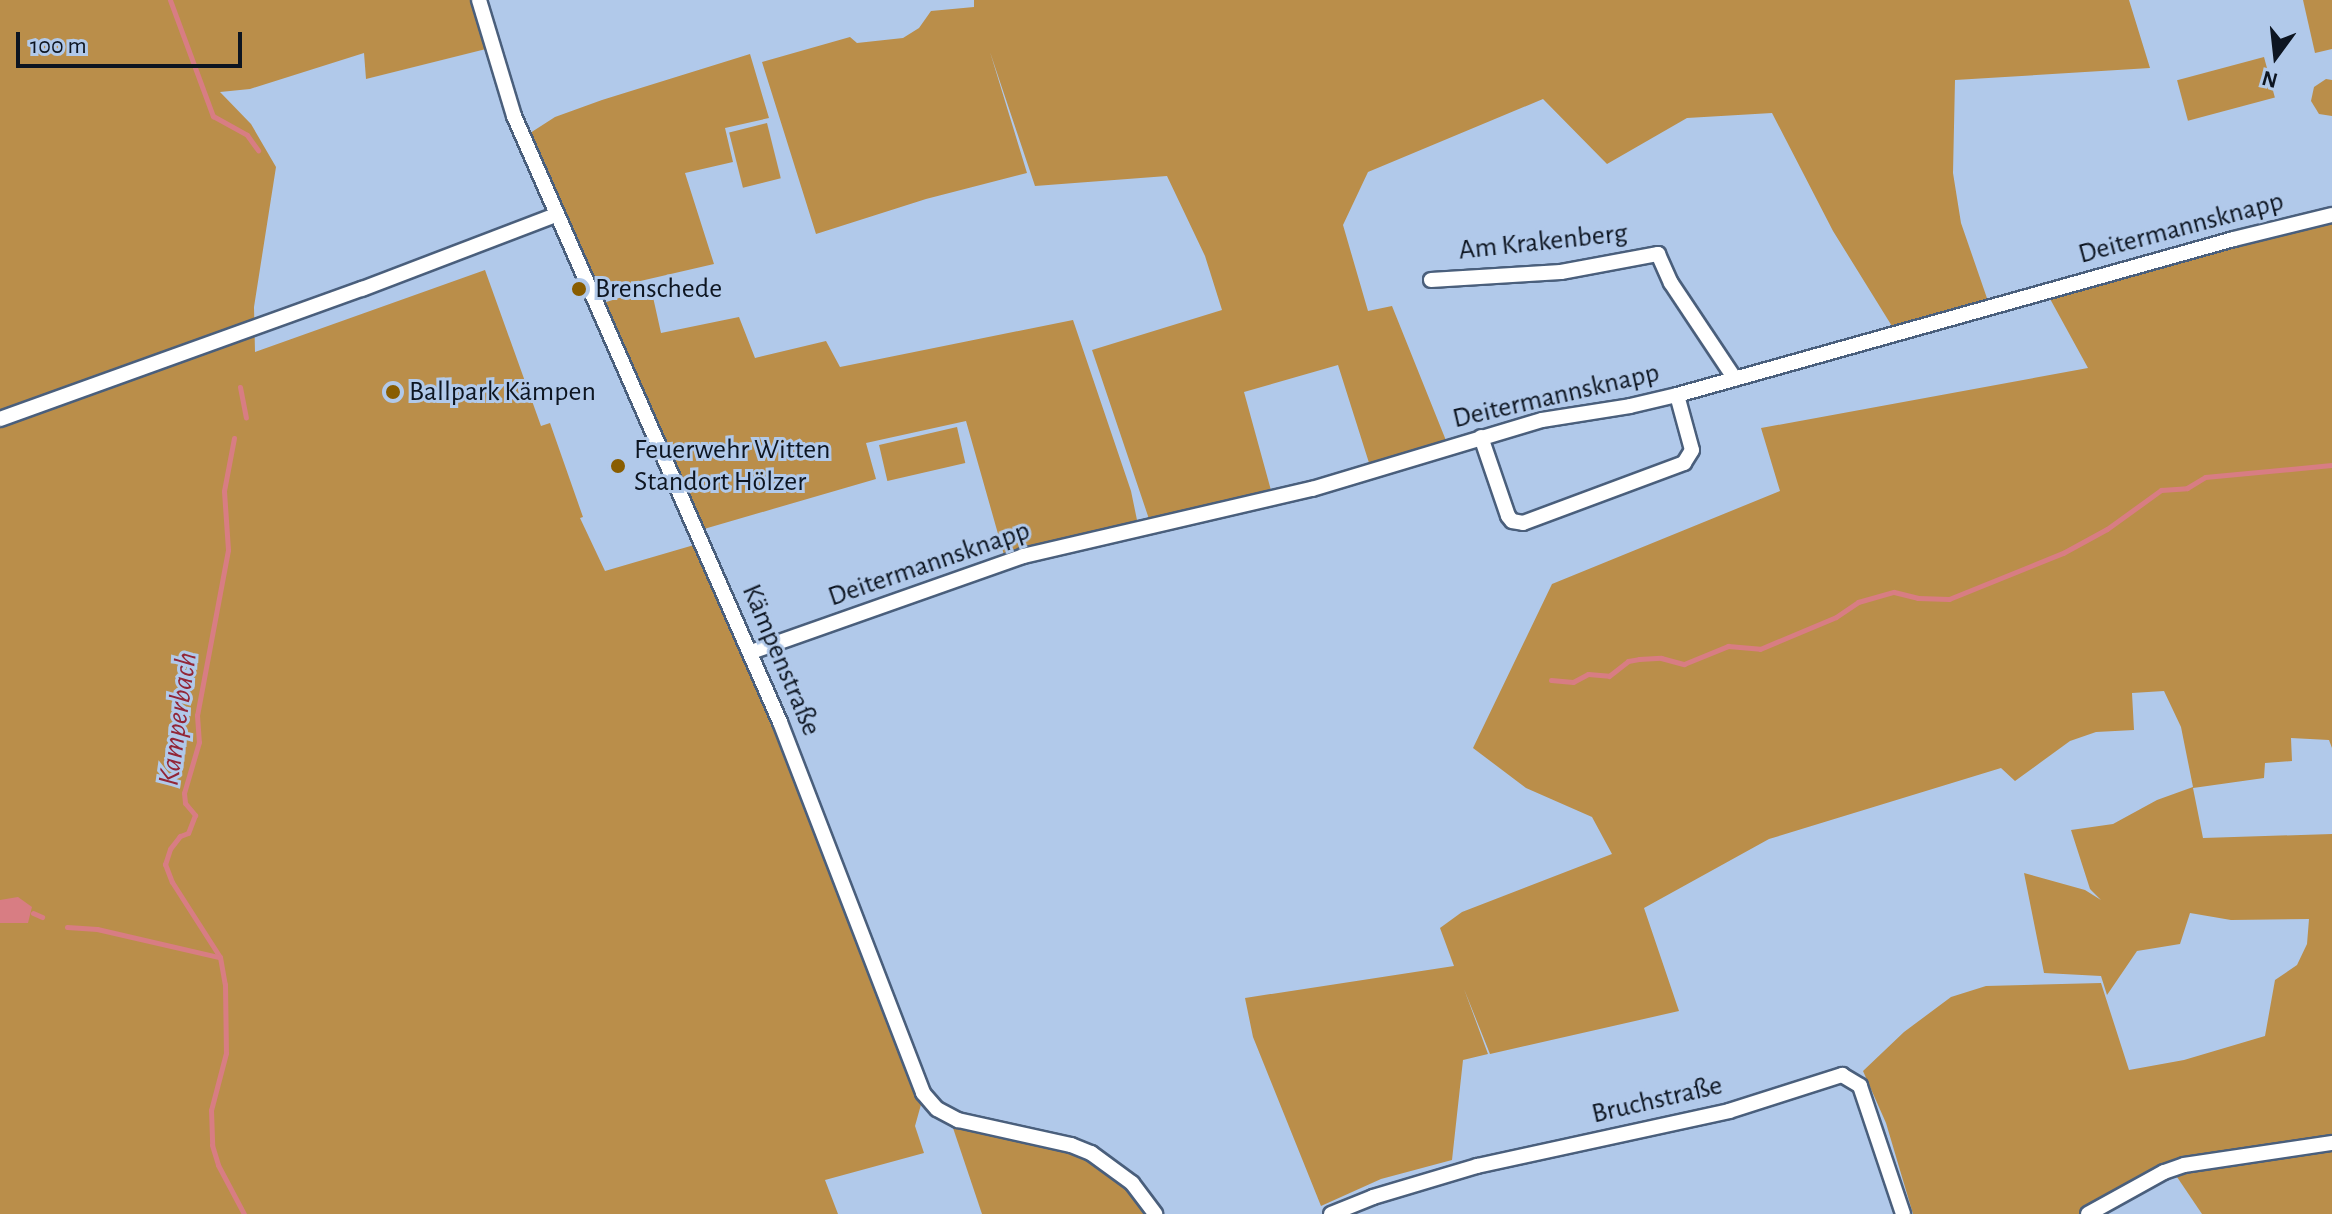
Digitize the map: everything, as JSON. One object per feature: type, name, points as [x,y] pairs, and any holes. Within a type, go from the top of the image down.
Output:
[{"type":"street","name":"Kämpenstraße","points":[[479,0],[509,102],[556,215],[751,652],[923,1093],[937,1109],[958,1120],[1071,1145],[1091,1153],[1132,1183],[1155,1214]]},
{"type":"street","points":[[0,419],[362,289],[556,215]]},
{"type":"street","name":"Deitermannsknapp","points":[[751,652],[1023,556],[1312,489],[1542,420],[1677,395],[2205,247],[2332,215]]},
{"type":"street","name":"Am Krakenberg","points":[[1431,280],[1561,272],[1658,254],[1671,283],[1735,379]]},
{"type":"street","points":[[1481,437],[1508,516],[1512,521],[1523,523],[1684,463],[1692,450],[1677,395]]},
{"type":"street","name":"Bruchstraße","points":[[1331,1214],[1373,1197],[1477,1166],[1729,1111],[1842,1075],[1860,1086],[1903,1214]]},
{"type":"street","points":[[2088,1214],[2164,1172],[2184,1165],[2332,1143]]},
{"type":"shaded area","points":[[0,0],[473,0],[486,49],[366,79],[364,53],[250,89],[220,92],[251,124],[276,167],[254,307],[255,352],[485,270],[541,426],[550,423],[583,517],[580,518],[605,571],[694,545],[709,569],[752,668],[922,1101],[915,1126],[924,1153],[825,1180],[838,1214],[0,1214]]},
{"type":"shaded area","points":[[974,0],[2129,0],[2150,68],[1955,80],[1953,173],[1961,223],[1989,304],[1895,331],[1833,231],[1772,113],[1687,118],[1607,164],[1543,99],[1368,172],[1343,225],[1368,311],[1392,306],[1447,443],[1370,466],[1338,365],[1244,392],[1272,494],[1150,522],[1092,350],[1222,310],[1205,256],[1167,176],[1035,186],[990,52],[1027,173],[926,199],[816,234],[762,62],[850,37],[857,43],[903,38],[919,28],[931,11],[974,7]]},
{"type":"shaded area","points":[[2303,0],[2332,0],[2332,49],[2315,53]]},
{"type":"shaded area","points":[[750,54],[769,118],[725,128],[733,162],[685,173],[714,264],[597,291],[527,135],[555,117]]},
{"type":"shaded area","points":[[2264,57],[2275,98],[2188,121],[2177,80]]},
{"type":"shaded area","points":[[2326,79],[2332,80],[2332,116],[2319,114],[2311,101],[2314,87]]},
{"type":"shaded area","points":[[767,123],[781,178],[743,188],[729,132]]},
{"type":"shaded area","points":[[2332,221],[2332,748],[2329,740],[2291,738],[2292,761],[2265,763],[2264,778],[2193,788],[2203,838],[2332,834],[2332,1138],[2179,1161],[2080,1214],[1913,1214],[1886,1123],[1863,1071],[1904,1032],[1951,997],[1986,986],[2101,983],[2129,1070],[2184,1060],[2265,1036],[2275,980],[2297,965],[2307,944],[2309,919],[2231,920],[2190,913],[2180,944],[2137,951],[2107,995],[2101,976],[2044,973],[2024,873],[2085,890],[2101,900],[2090,889],[2071,830],[2113,824],[2157,800],[2193,787],[2181,727],[2164,691],[2132,693],[2134,730],[2096,732],[2070,741],[2015,781],[2001,768],[1769,839],[1644,908],[1679,1011],[1490,1054],[1464,989],[1488,1054],[1463,1060],[1452,1160],[1381,1179],[1321,1206],[1253,1037],[1245,998],[1454,966],[1440,928],[1462,912],[1612,854],[1592,817],[1526,788],[1473,748],[1552,584],[1780,491],[1761,428],[2088,368],[2049,297]]},
{"type":"shaded area","points":[[651,288],[661,333],[739,317],[755,358],[826,341],[840,367],[1073,320],[1131,491],[1137,520],[1133,525],[1004,555],[966,421],[866,443],[876,479],[704,529],[603,303]]},
{"type":"shaded area","points":[[957,427],[965,463],[887,481],[879,445]]},
{"type":"shaded area","points":[[18,897],[32,907],[28,923],[0,923],[0,900]]},
{"type":"shaded area","points":[[951,1122],[1085,1157],[1130,1188],[1147,1214],[982,1214]]},
{"type":"shaded area","points":[[2332,1148],[2332,1214],[2202,1214],[2175,1174],[2212,1164]]},
{"type":"waterway","name":"Kamperbach","points":[[170,0],[213,116],[247,135],[258,150]]},
{"type":"waterway","name":"Kamperbach","points":[[240,387],[246,417]]},
{"type":"waterway","name":"Kamperbach","points":[[234,438],[224,491],[228,550],[197,715],[199,742],[184,793],[185,803],[195,815],[188,833],[180,836],[170,849],[165,864],[172,882],[220,957],[225,984],[226,1053],[211,1110],[212,1145],[218,1165],[244,1214]]},
{"type":"waterway","points":[[1551,680],[1573,682],[1588,674],[1609,676],[1628,661],[1639,659],[1661,658],[1684,664],[1728,646],[1760,649],[1836,617],[1858,602],[1894,592],[1918,598],[1949,599],[2063,553],[2107,529],[2161,490],[2187,488],[2205,477],[2332,465]]},
{"type":"waterway","points":[[33,913],[42,917]]},
{"type":"waterway","points":[[67,927],[97,929],[218,957]]},
{"type":"place","name":"Brenschede","points":[[579,289]]},
{"type":"place","name":"Ballpark Kämpen","points":[[393,392]]},
{"type":"place","name":"Feuerwehr Witten Standort Hölzer","points":[[618,466]]}]
